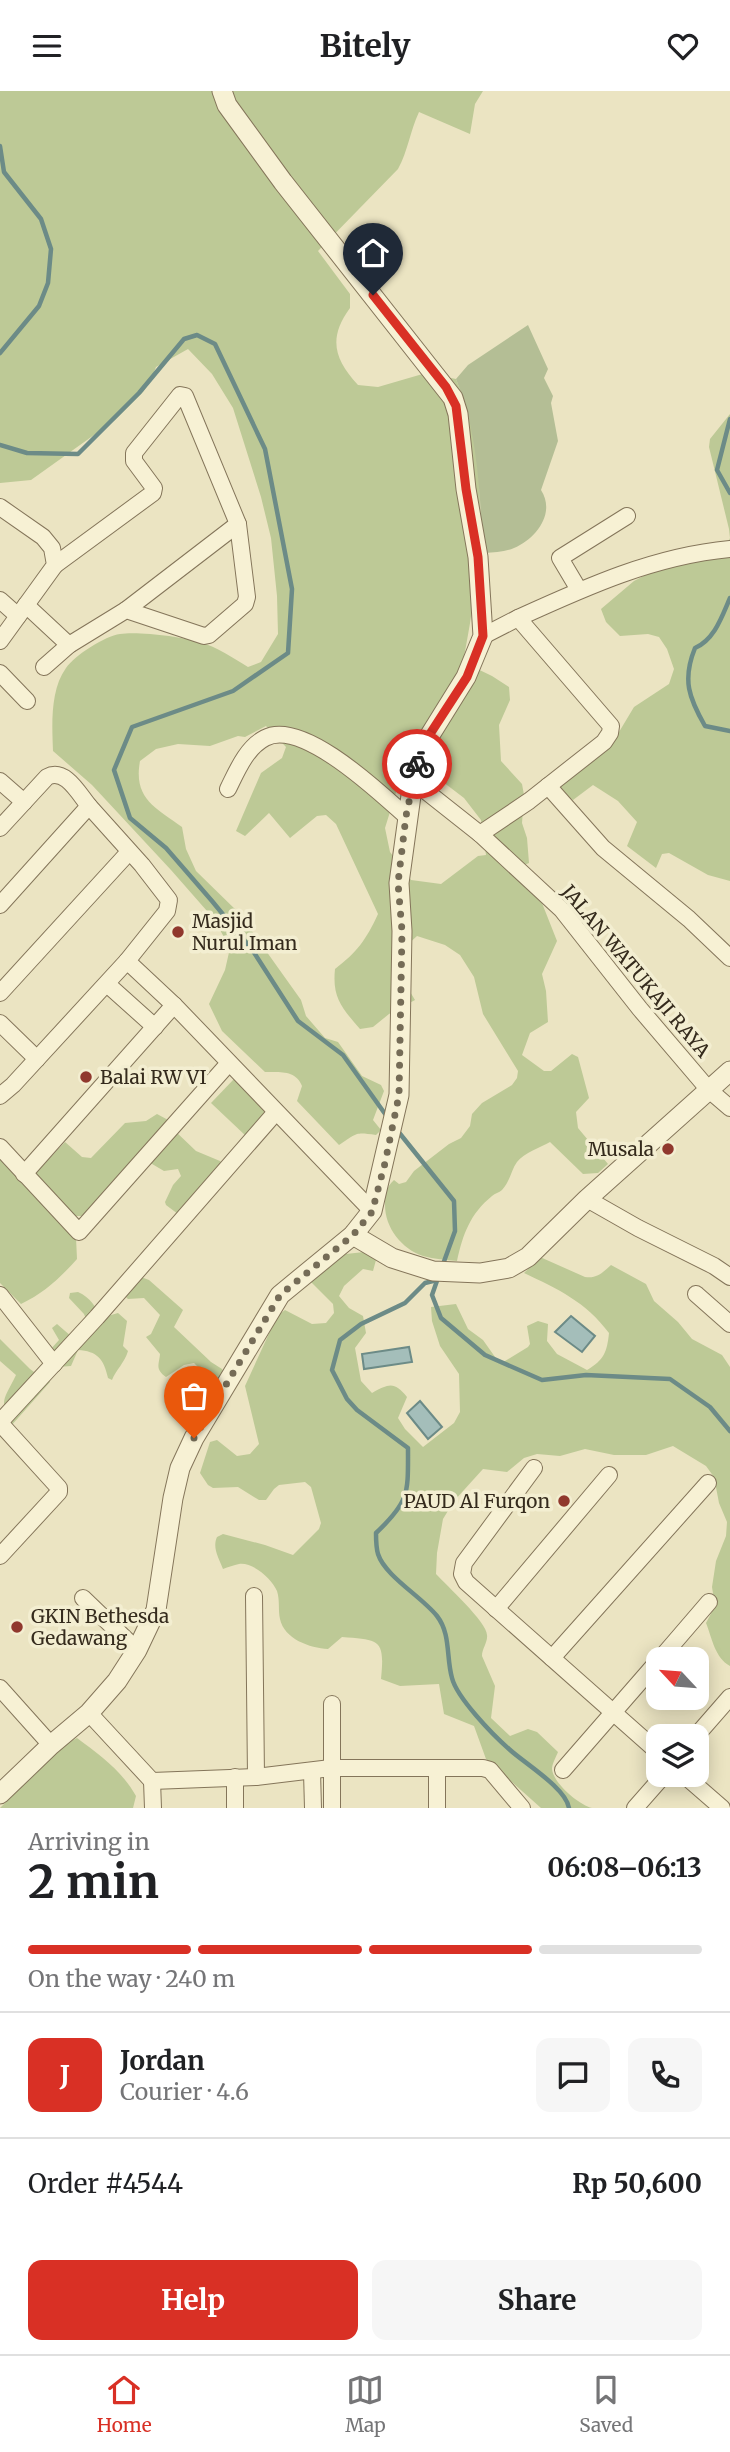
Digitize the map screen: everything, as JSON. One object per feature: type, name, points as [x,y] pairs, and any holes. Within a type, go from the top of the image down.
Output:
[{"type":"street","points":[[0,1794],[89,1713],[117,1681],[156,1610],[173,1498],[180,1468],[194,1438],[280,1295],[353,1235],[372,1212],[399,1095],[402,931],[398,883],[406,816],[419,756],[467,677],[483,636],[478,557],[466,489],[458,414],[453,398],[283,182],[227,105],[222,91]]},
{"type":"street","points":[[0,641],[55,565],[153,493],[154,488],[134,461],[134,453],[180,395],[185,395],[238,524],[246,600],[242,608],[209,635],[204,636],[126,610]]},
{"type":"street","points":[[0,507],[43,537],[52,548],[55,565]]},
{"type":"street","points":[[579,590],[560,558],[627,516]]},
{"type":"street","points":[[44,667],[69,645],[126,610],[238,524]]},
{"type":"street","points":[[483,636],[579,590],[679,556],[730,549]]},
{"type":"street","points":[[0,600],[22,610],[69,645]]},
{"type":"street","points":[[480,834],[548,786],[604,742],[610,733],[611,726],[518,618]]},
{"type":"street","points":[[0,673],[27,701]]},
{"type":"street","points":[[228,789],[253,746],[265,738],[283,735],[331,754],[406,816]]},
{"type":"street","points":[[0,828],[47,777],[58,773],[166,894],[170,904],[128,961],[0,1096]]},
{"type":"street","points":[[0,781],[24,802]]},
{"type":"street","name":"JALAN WATUKAJI RAYA","points":[[413,781],[480,834],[562,910],[640,1009],[709,1090],[730,1108]]},
{"type":"street","points":[[548,786],[603,848],[689,919],[730,958]]},
{"type":"street","points":[[0,905],[89,806]]},
{"type":"street","points":[[0,993],[129,852]]},
{"type":"street","points":[[128,961],[174,1005],[372,1212]]},
{"type":"street","points":[[107,984],[155,1027]]},
{"type":"street","points":[[24,1174],[174,1005]]},
{"type":"street","points":[[0,1023],[37,1059]]},
{"type":"street","points":[[0,1147],[76,1231],[83,1230],[229,1063]]},
{"type":"street","points":[[353,1235],[392,1258],[442,1271],[480,1273],[509,1268],[528,1257],[587,1199],[730,1071]]},
{"type":"street","points":[[0,1556],[59,1492],[59,1488],[0,1423],[97,1318],[276,1112]]},
{"type":"street","points":[[587,1199],[730,1277]]},
{"type":"street","points":[[696,1294],[730,1324]]},
{"type":"street","points":[[0,1295],[54,1364]]},
{"type":"street","points":[[534,1468],[464,1563],[462,1574],[466,1582],[646,1741]]},
{"type":"street","points":[[496,1609],[609,1475]]},
{"type":"street","points":[[552,1658],[708,1483]]},
{"type":"street","points":[[254,1596],[256,1777]]},
{"type":"street","points":[[83,1598],[136,1650]]},
{"type":"street","points":[[670,1647],[709,1602]]},
{"type":"street","points":[[563,1770],[646,1675]]},
{"type":"street","points":[[0,1688],[51,1745]]},
{"type":"street","points":[[706,1724],[730,1697]]},
{"type":"street","points":[[332,1704],[332,1808]]},
{"type":"street","points":[[89,1713],[152,1781],[153,1808]]},
{"type":"street","points":[[152,1781],[256,1777],[331,1768],[483,1768],[490,1770],[522,1808]]},
{"type":"street","points":[[437,1768],[437,1808]]},
{"type":"street","points":[[312,1772],[313,1808]]},
{"type":"street","points":[[235,1777],[235,1808]]},
{"type":"street","points":[[635,1808],[653,1787]]},
{"type":"street","points":[[698,1787],[722,1808]]},
{"type":"green space","points":[[0,91],[483,91],[475,104],[470,134],[419,112],[398,169],[318,251],[350,294],[350,308],[339,329],[337,348],[344,366],[358,385],[378,387],[426,373],[456,379],[468,413],[475,447],[480,519],[475,591],[463,662],[509,687],[510,700],[499,725],[501,761],[522,784],[522,823],[527,838],[529,863],[510,871],[540,898],[557,941],[542,974],[548,1022],[530,1033],[522,1055],[544,1071],[551,1071],[572,1054],[578,1057],[589,1098],[576,1112],[578,1128],[608,1164],[598,1173],[583,1174],[550,1142],[520,1159],[505,1187],[478,1210],[465,1233],[457,1261],[423,1256],[408,1248],[396,1237],[388,1222],[385,1201],[389,1185],[394,1180],[399,1184],[406,1182],[414,1171],[461,1138],[470,1126],[472,1114],[482,1103],[512,1085],[517,1078],[518,1071],[483,1014],[474,977],[460,955],[445,945],[417,936],[391,960],[415,1000],[389,1014],[373,1027],[360,1029],[337,995],[335,969],[360,945],[378,914],[336,824],[326,815],[317,816],[290,838],[269,813],[245,836],[236,831],[261,773],[282,758],[286,747],[266,726],[245,737],[238,736],[210,746],[178,744],[156,749],[140,761],[140,785],[143,794],[155,808],[182,827],[186,849],[196,871],[239,913],[301,1000],[306,1016],[325,1038],[338,1042],[362,1076],[381,1085],[384,1091],[373,1120],[381,1130],[376,1135],[356,1134],[339,1145],[297,1101],[302,1086],[296,1077],[287,1073],[265,1072],[222,1031],[209,1004],[225,970],[230,948],[214,919],[92,785],[53,751],[53,708],[61,677],[76,657],[99,642],[128,633],[183,638],[213,647],[248,667],[261,662],[278,634],[271,538],[261,497],[233,408],[212,374],[188,349],[156,367],[143,392],[115,420],[31,480],[0,483]],"holes":[[[426,769],[464,798],[481,820],[486,855],[478,856],[441,884],[411,880],[390,852],[385,828],[402,773]]]},
{"type":"green space","points":[[528,325],[548,369],[544,378],[553,396],[551,403],[558,441],[541,490],[545,499],[545,516],[536,532],[522,544],[507,550],[485,553],[473,438],[456,379],[468,365]]},
{"type":"green space","points":[[730,414],[730,538],[709,447],[710,439]]},
{"type":"green space","points":[[730,538],[730,881],[708,875],[669,853],[662,854],[656,868],[627,846],[637,822],[618,801],[593,785],[573,800],[563,793],[559,784],[619,732],[634,707],[669,684],[674,669],[667,649],[659,637],[648,634],[620,636],[606,622],[601,609],[634,581],[665,565],[722,556]]},
{"type":"green space","points":[[234,1079],[270,1112],[247,1137],[211,1103]]},
{"type":"green space","points":[[157,1114],[170,1121],[88,1216],[75,1216],[77,1259],[51,1285],[21,1304],[0,1283],[0,1158],[32,1177],[65,1142],[82,1157],[91,1158],[125,1123],[146,1121]]},
{"type":"green space","points":[[174,1130],[196,1151],[224,1165],[178,1214],[165,1202],[181,1176],[178,1169],[164,1171],[147,1161]]},
{"type":"green space","points":[[346,1254],[373,1254],[376,1260],[373,1271],[363,1269],[344,1286],[339,1296],[349,1308],[363,1316],[366,1333],[355,1348],[361,1381],[372,1393],[395,1386],[407,1397],[398,1418],[423,1447],[454,1423],[460,1412],[459,1374],[440,1346],[432,1321],[431,1307],[456,1304],[468,1329],[483,1340],[500,1364],[528,1347],[530,1344],[527,1326],[538,1321],[548,1324],[547,1341],[557,1354],[587,1370],[604,1355],[609,1333],[600,1322],[571,1297],[524,1273],[540,1257],[585,1277],[596,1276],[611,1265],[646,1284],[654,1301],[678,1322],[692,1339],[722,1355],[730,1367],[730,1666],[717,1653],[706,1623],[715,1606],[712,1587],[716,1561],[726,1536],[727,1522],[719,1503],[714,1477],[706,1466],[673,1446],[646,1455],[614,1455],[585,1449],[560,1456],[537,1454],[524,1458],[507,1472],[483,1469],[454,1501],[443,1519],[436,1574],[474,1613],[485,1629],[487,1638],[482,1656],[495,1686],[491,1718],[510,1736],[528,1729],[537,1732],[558,1752],[552,1769],[557,1781],[574,1798],[592,1808],[541,1808],[486,1759],[474,1726],[444,1714],[439,1684],[400,1686],[381,1679],[382,1656],[377,1644],[372,1641],[342,1637],[328,1649],[313,1647],[292,1637],[282,1626],[275,1586],[256,1569],[244,1564],[223,1569],[218,1557],[216,1541],[217,1537],[223,1534],[293,1555],[319,1529],[321,1523],[311,1487],[305,1482],[279,1485],[266,1500],[259,1500],[238,1487],[213,1488],[200,1473],[210,1442],[217,1440],[237,1456],[250,1454],[259,1444],[245,1386],[277,1316],[285,1310],[312,1324],[326,1323],[334,1313],[333,1304],[308,1279]]},
{"type":"green space","points":[[141,1277],[149,1280],[183,1310],[174,1327],[226,1375],[196,1407],[185,1407],[183,1401],[186,1396],[205,1388],[199,1368],[194,1363],[184,1365],[166,1377],[160,1372],[160,1354],[146,1337],[151,1334],[160,1315],[144,1298],[128,1299],[122,1293]]},
{"type":"green space","points":[[78,1292],[92,1303],[101,1318],[118,1313],[127,1321],[123,1346],[128,1351],[112,1380],[108,1378],[102,1361],[95,1354],[78,1350],[71,1366],[58,1367],[50,1350],[59,1340],[52,1328],[57,1324],[72,1337],[86,1319],[69,1298],[70,1293]]},
{"type":"green space","points":[[0,1339],[34,1372],[43,1371],[50,1382],[10,1427],[4,1400],[16,1375],[0,1361]]},
{"type":"green space","points":[[77,1738],[102,1757],[124,1779],[136,1796],[133,1808],[0,1808],[62,1746]]},
{"type":"water","points":[[571,1316],[595,1336],[582,1352],[555,1332]]},
{"type":"water","points":[[409,1347],[412,1362],[364,1369],[362,1354]]},
{"type":"water","points":[[420,1401],[442,1427],[428,1439],[407,1413]]},
{"type":"waterway","points":[[0,146],[4,172],[41,219],[51,249],[48,283],[39,306],[0,353]]},
{"type":"waterway","points":[[0,445],[27,453],[78,454],[139,393],[184,339],[197,335],[215,344],[265,449],[292,589],[288,653],[233,691],[132,727],[114,770],[130,818],[166,848],[212,901],[253,951],[298,1021],[343,1055],[388,1118]]},
{"type":"waterway","points":[[730,419],[717,470],[730,493]]},
{"type":"waterway","points":[[730,598],[713,633],[695,648],[688,679],[691,697],[705,726],[730,731]]},
{"type":"waterway","points":[[397,1130],[454,1201],[455,1231],[442,1267]]},
{"type":"waterway","points":[[439,1275],[432,1295],[441,1318],[485,1355],[542,1380],[586,1375],[670,1379],[710,1407],[730,1431]]},
{"type":"waterway","points":[[437,1280],[425,1283],[405,1303],[361,1324],[340,1340],[332,1370],[347,1399],[357,1410],[408,1448],[405,1495],[395,1513],[376,1533],[377,1551],[388,1570],[437,1616],[446,1638],[452,1678],[468,1706],[502,1743],[553,1784],[569,1808]]},
{"type":"way so far","points":[[194,1438],[280,1295],[353,1235],[372,1212],[399,1095],[402,931],[398,883],[406,816],[417,764]]},
{"type":"place","name":"Masjid Nurul Iman","points":[[178,932]]},
{"type":"place","name":"Balai RW VI","points":[[86,1077]]},
{"type":"place","name":"Musala","points":[[668,1149]]},
{"type":"place","name":"PAUD Al Furqon","points":[[564,1501]]},
{"type":"place","name":"GKIN Bethesda Gedawang","points":[[17,1627]]},
{"type":"route","points":[[373,295],[453,398],[458,414],[466,489],[478,557],[483,636],[467,677],[430,734],[417,764]]}]
